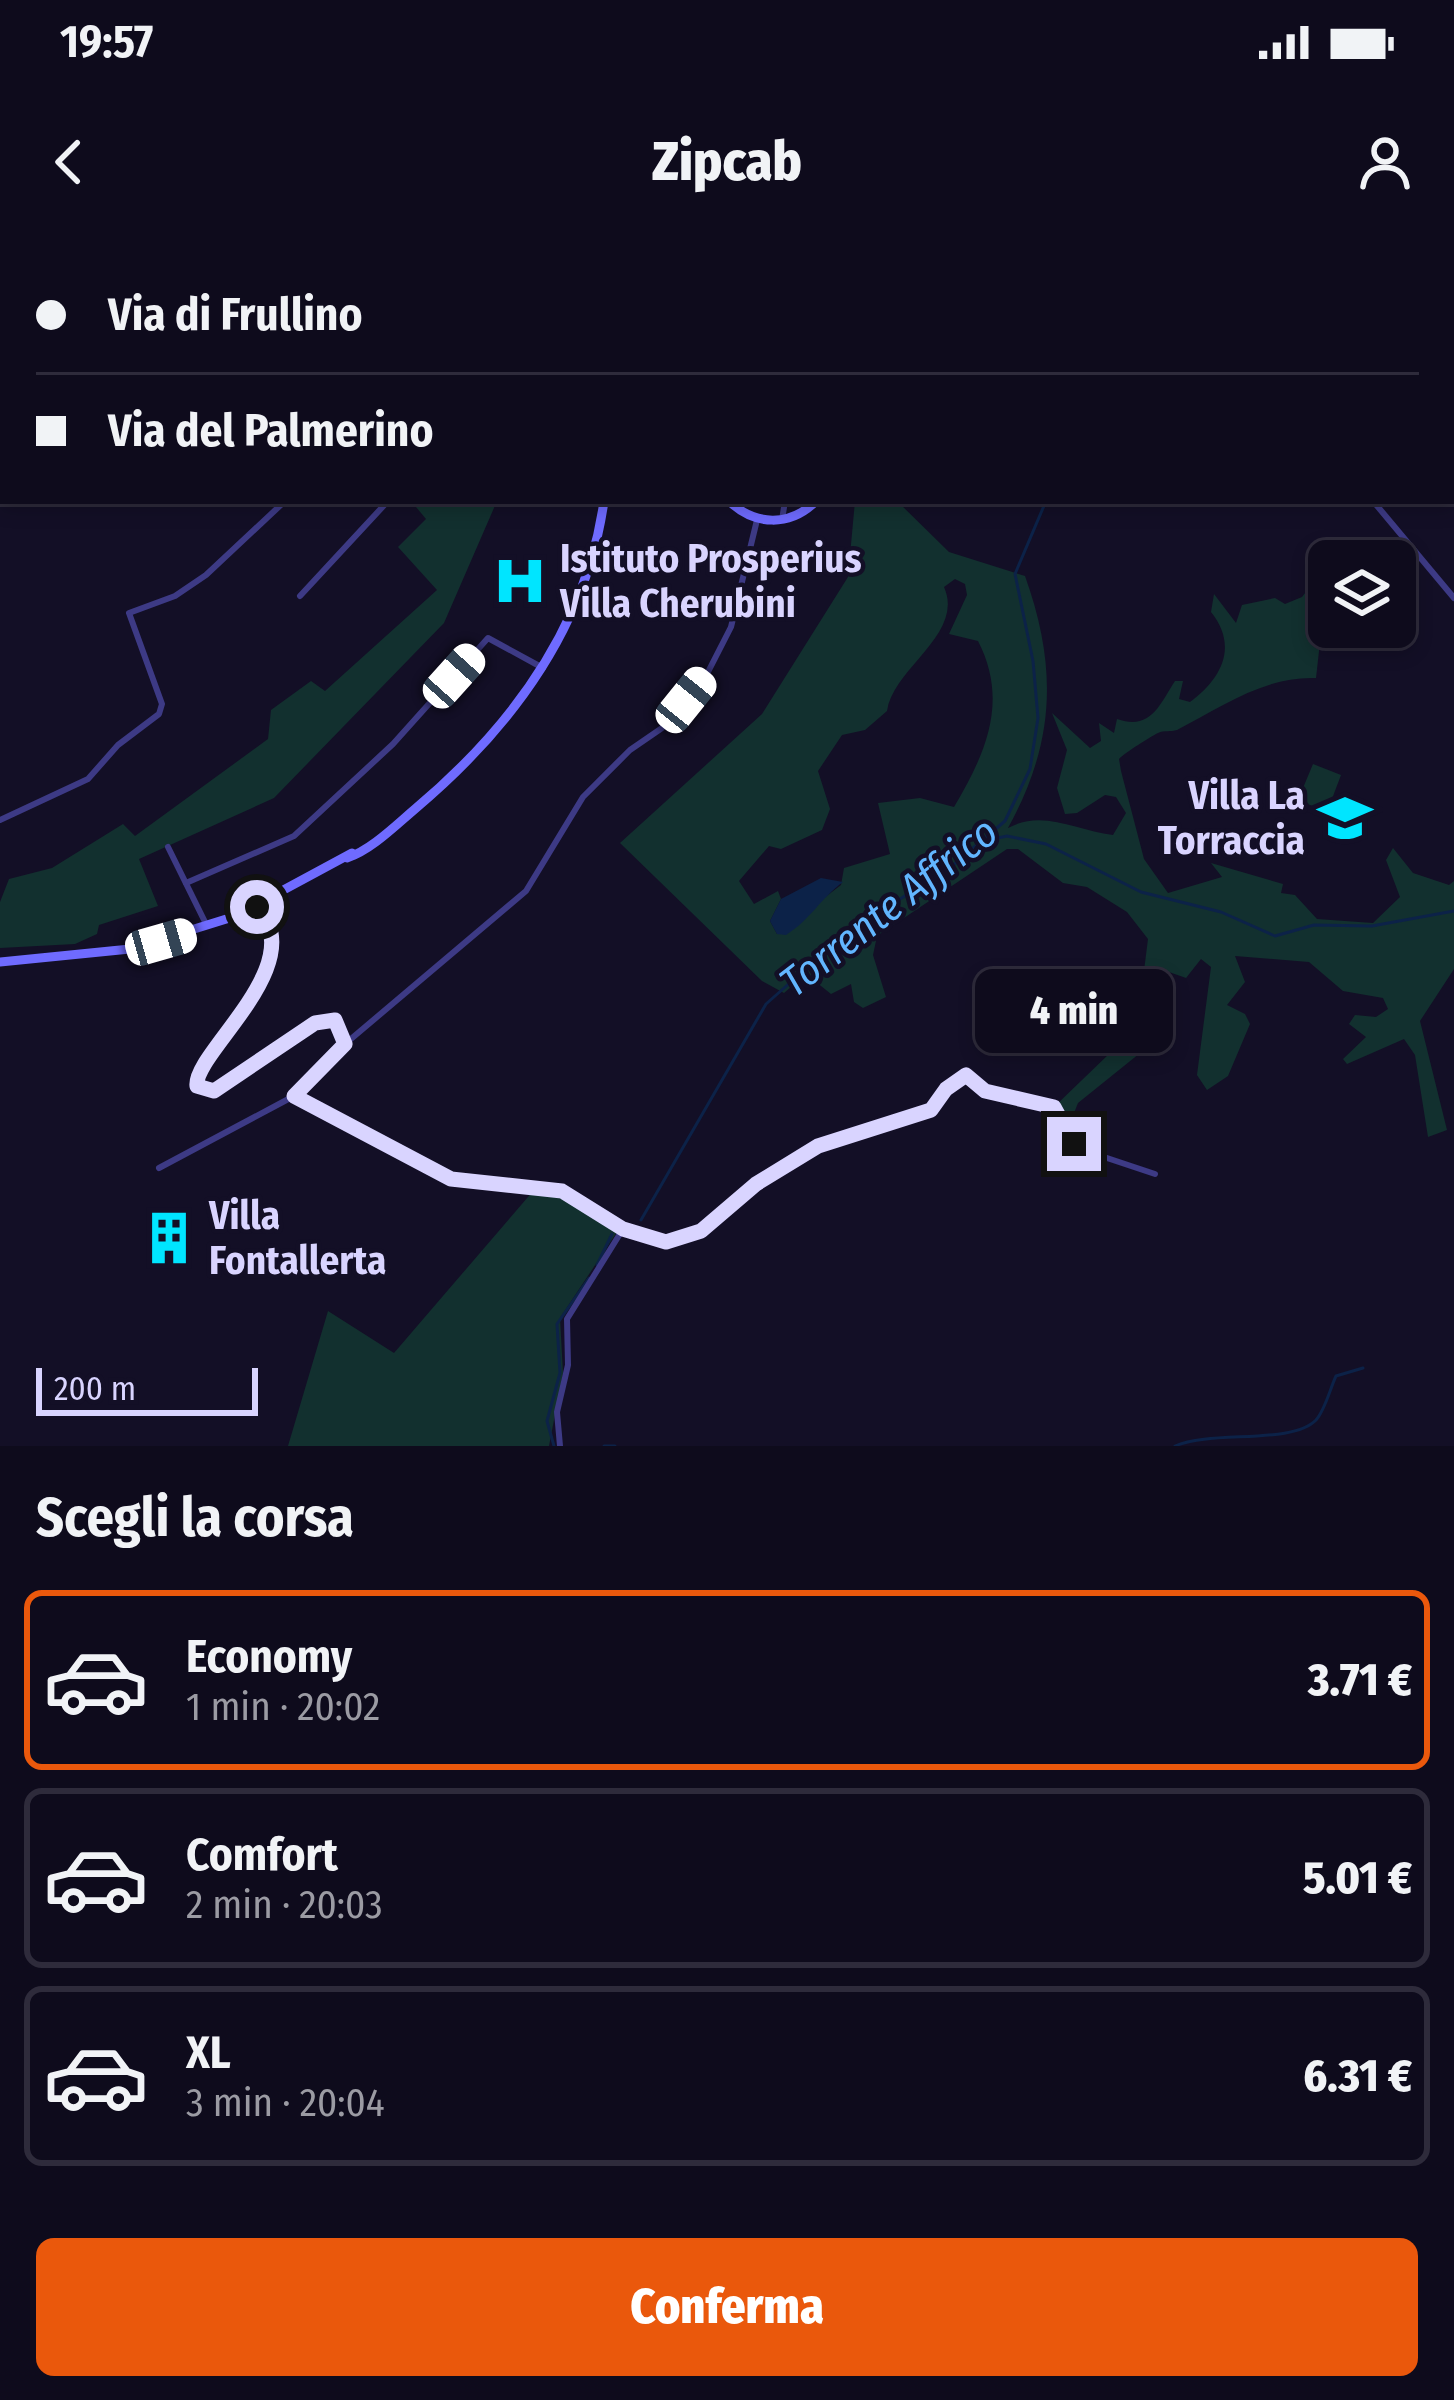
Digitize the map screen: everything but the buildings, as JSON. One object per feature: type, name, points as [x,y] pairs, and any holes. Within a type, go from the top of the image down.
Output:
[{"type":"main road","points":[[0,962],[104,954],[213,925],[270,901],[372,842],[479,749],[544,668],[583,586],[603,504]]},
{"type":"main road","points":[[733,504],[757,520],[782,520],[811,504]]},
{"type":"street","points":[[0,820],[88,779],[118,745],[159,713],[162,704],[129,613],[175,596],[206,575],[282,504]]},
{"type":"street","points":[[300,596],[385,504]]},
{"type":"street","points":[[782,520],[785,504]]},
{"type":"street","points":[[1375,504],[1454,598]]},
{"type":"street","points":[[159,1168],[294,1096],[345,1044],[526,891],[584,797],[630,749],[662,728],[725,646],[757,520]]},
{"type":"street","points":[[185,883],[294,836],[393,743],[488,638],[544,668]]},
{"type":"street","points":[[168,848],[213,925]]},
{"type":"street","points":[[270,901],[259,985],[240,1021],[199,1068],[197,1086],[214,1091],[323,1019],[340,1023],[345,1044]]},
{"type":"street","points":[[257,907],[270,925]]},
{"type":"street","points":[[294,1096],[451,1179],[526,1183],[562,1191],[623,1229],[666,1242],[689,1237],[803,1154],[931,1110],[946,1089],[966,1075],[985,1091],[1054,1107],[1078,1148],[1155,1174]]},
{"type":"street","points":[[560,1446],[557,1412],[568,1365],[567,1319],[623,1229]]},
{"type":"green space","points":[[414,504],[496,504],[444,623],[274,798],[139,859],[158,906],[99,925],[97,934],[75,944],[0,948],[0,902],[9,879],[52,868],[123,824],[135,836],[268,739],[271,710],[311,681],[325,691],[437,590],[398,547],[426,519]]},
{"type":"green space","points":[[855,504],[900,504],[949,552],[1025,576],[1043,642],[1046,705],[1035,766],[1008,828],[1047,821],[1113,835],[1126,813],[1116,797],[1105,795],[1077,813],[1065,814],[1057,788],[1067,750],[1052,713],[1090,748],[1101,741],[1099,723],[1114,733],[1117,719],[1146,718],[1175,681],[1183,681],[1179,699],[1190,702],[1223,662],[1224,638],[1211,612],[1214,594],[1236,623],[1242,605],[1275,598],[1285,604],[1308,589],[1308,648],[1319,648],[1316,678],[1261,688],[1177,730],[1158,733],[1119,759],[1121,771],[1144,859],[1168,893],[1222,877],[1211,863],[1283,884],[1281,893],[1295,895],[1317,919],[1373,923],[1400,897],[1386,860],[1393,848],[1413,873],[1449,885],[1454,881],[1454,969],[1420,1021],[1447,1130],[1428,1137],[1415,1055],[1404,1039],[1347,1064],[1343,1059],[1366,1037],[1349,1024],[1355,1015],[1376,1017],[1388,1009],[1383,998],[1343,991],[1309,962],[1235,956],[1245,982],[1227,1005],[1245,1014],[1250,1024],[1228,1076],[1207,1090],[1197,1075],[1211,967],[1201,959],[1186,978],[1169,972],[1160,1037],[1078,1103],[1074,1113],[1086,1141],[1102,1148],[1095,1154],[1074,1144],[1054,1107],[1137,1027],[1148,939],[1127,912],[1087,887],[1063,883],[1018,849],[1007,849],[877,936],[873,955],[886,997],[863,1008],[854,1002],[851,984],[831,994],[806,974],[784,993],[762,981],[620,843],[762,714],[848,577]],"holes":[[[955,579],[965,584],[967,595],[949,634],[978,641],[992,685],[984,747],[954,807],[920,798],[878,803],[890,854],[844,868],[841,885],[777,934],[770,921],[781,899],[778,891],[754,904],[739,881],[769,846],[781,849],[822,830],[830,809],[818,771],[842,735],[865,730],[887,711],[901,680],[937,636],[948,604],[944,587]]]},
{"type":"green space","points":[[1313,764],[1341,775],[1327,812],[1298,800]]},
{"type":"green space","points":[[534,1190],[560,1196],[617,1232],[560,1318],[563,1373],[549,1446],[288,1446],[328,1311],[394,1353]]},
{"type":"water","points":[[821,878],[843,882],[794,929],[777,934],[770,921],[781,899]]},
{"type":"waterway","name":"Torrente Affrico","points":[[641,1220],[766,1004],[845,934],[952,866],[1005,821],[1030,769],[1038,718],[1033,661],[1015,574],[1045,504]]},
{"type":"waterway","points":[[984,841],[1007,836],[1046,844],[1141,892],[1221,912],[1275,936],[1314,925],[1372,926],[1454,911]]},
{"type":"waterway","name":"Torrente Affrico","points":[[597,1265],[612,1234]]},
{"type":"waterway","name":"Torrente Affrico","points":[[554,1446],[547,1421],[560,1373],[557,1324],[589,1278]]},
{"type":"waterway","points":[[1175,1446],[1305,1428],[1319,1416],[1336,1376],[1363,1368]]},
{"type":"waterway","points":[[604,1446],[615,1446]]},
{"type":"place","name":"Istituto Prosperius Villa Cherubini","points":[[520,581]]},
{"type":"place","name":"Villa La Torraccia","points":[[1345,818]]},
{"type":"place","name":"Villa Fontallerta","points":[[169,1238]]},
{"type":"route","points":[[257,907],[270,925],[266,968],[240,1021],[199,1068],[197,1086],[202,1091],[214,1091],[315,1023],[335,1020],[345,1044],[294,1096],[451,1179],[526,1183],[562,1191],[623,1229],[656,1240],[678,1240],[701,1231],[756,1184],[818,1146],[931,1110],[946,1089],[966,1075],[985,1091],[1054,1107],[1064,1116],[1074,1144]]}]
